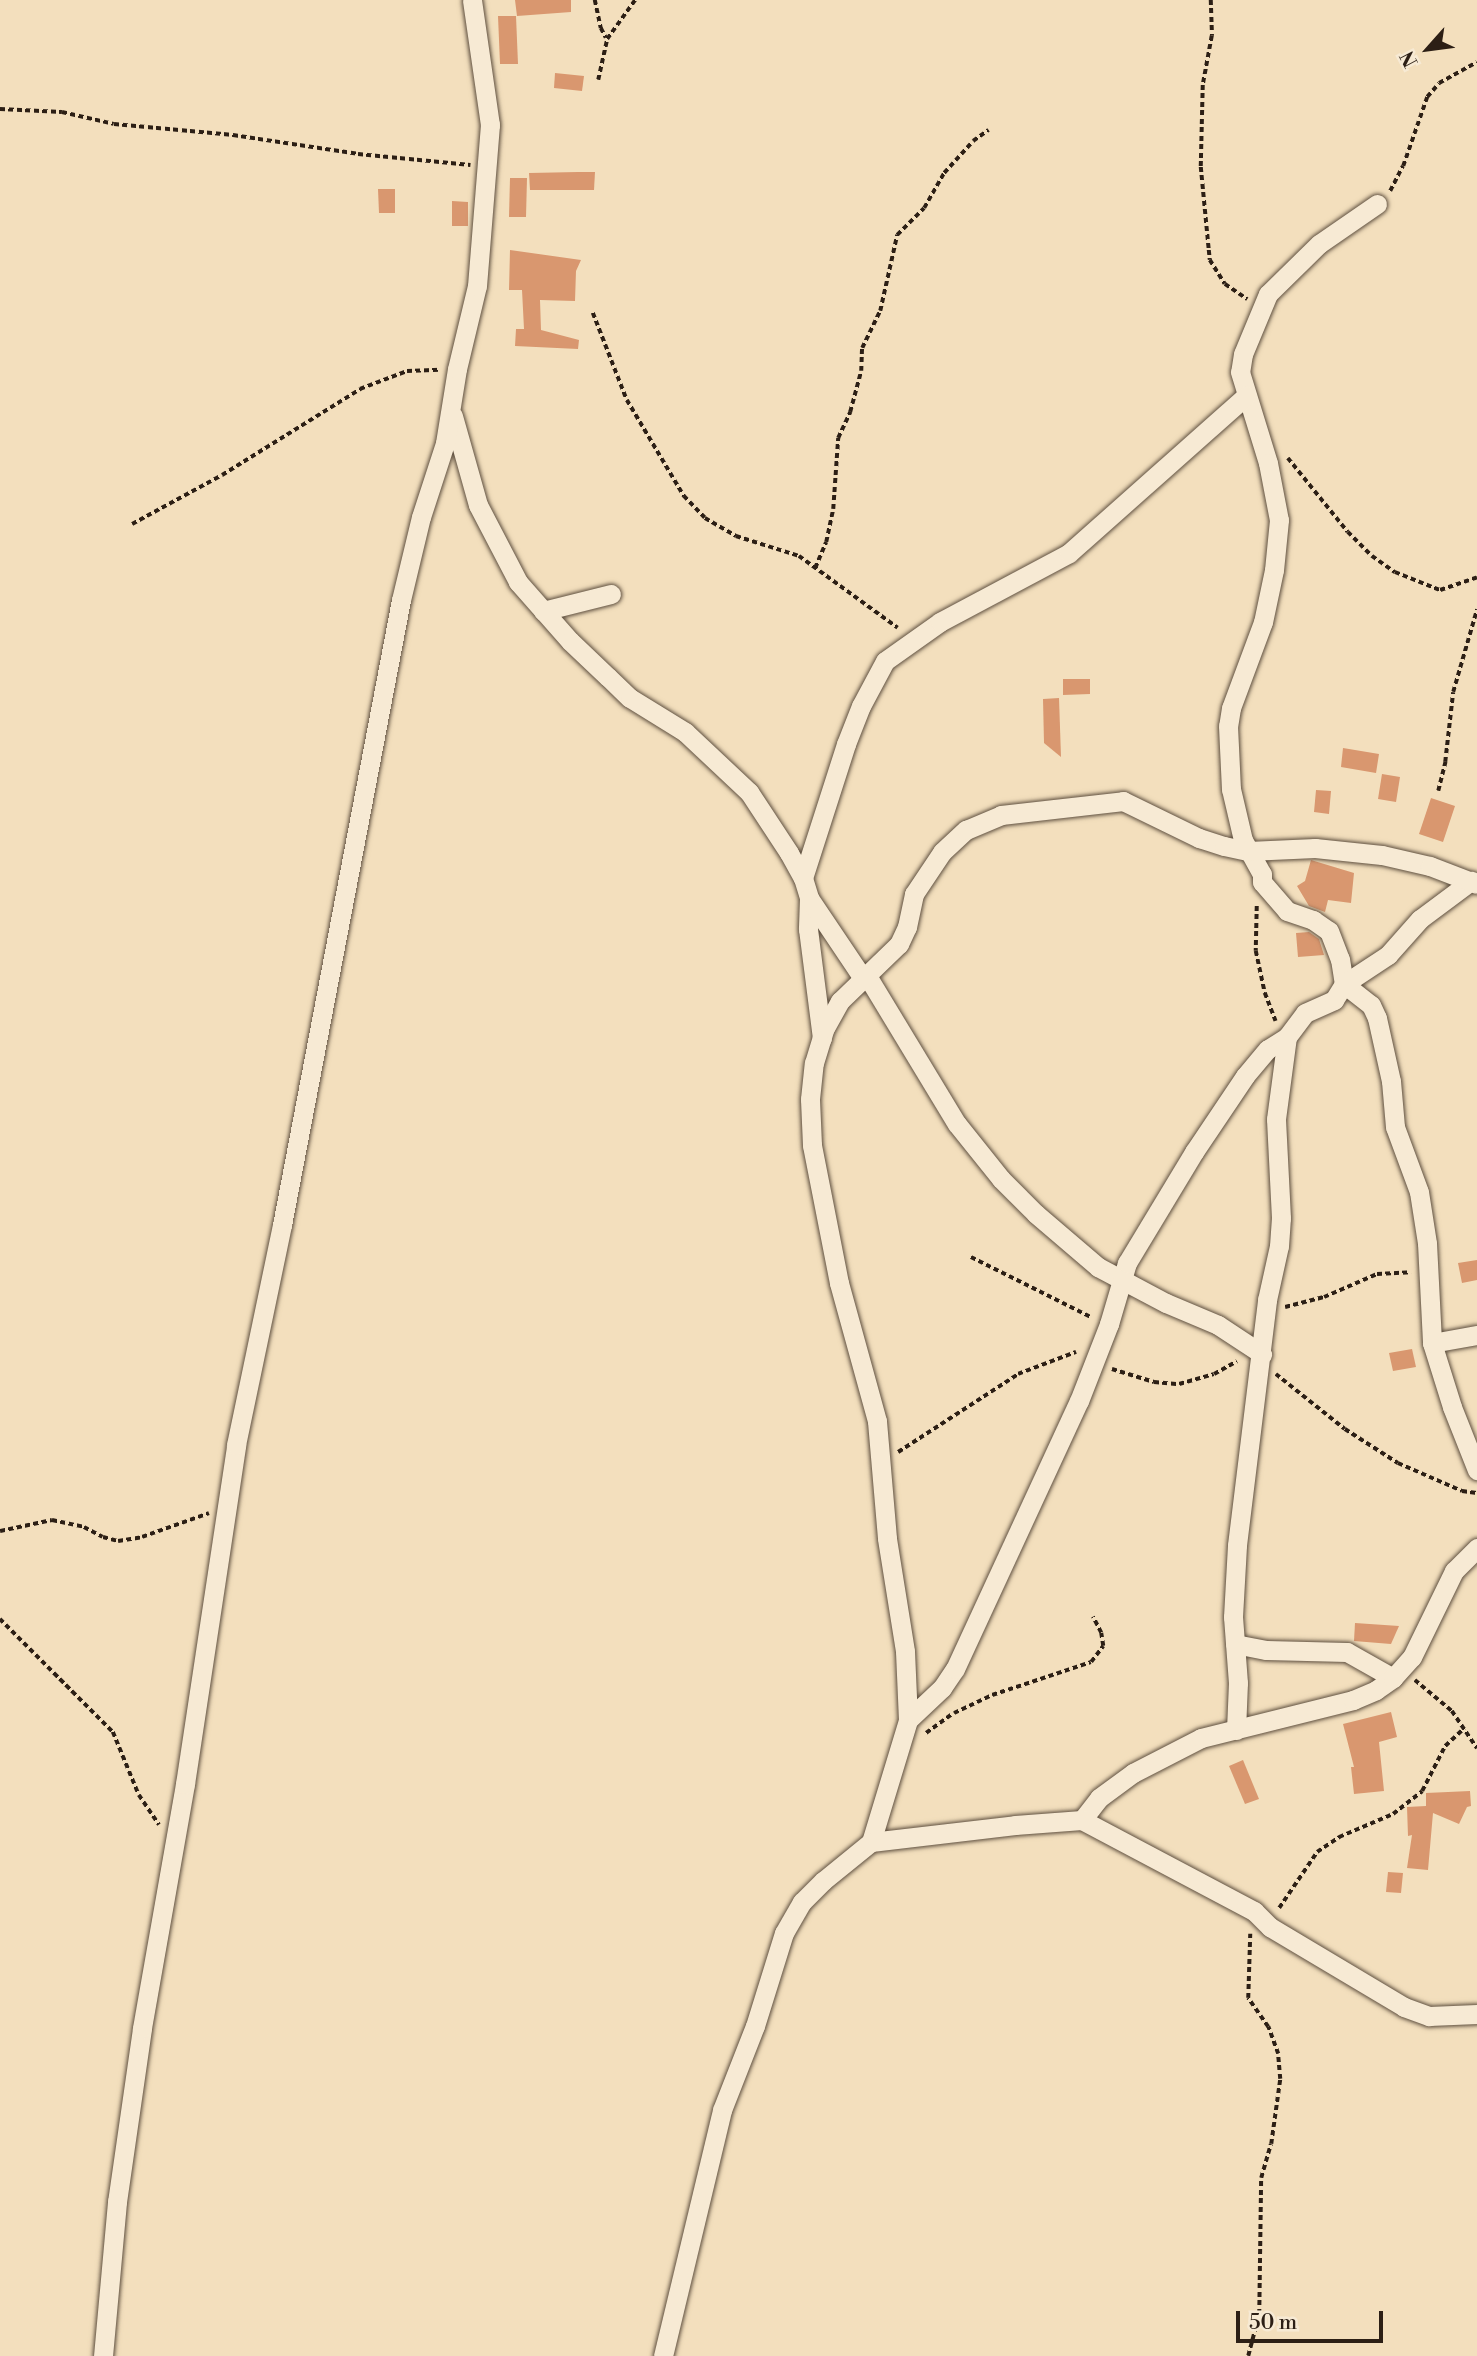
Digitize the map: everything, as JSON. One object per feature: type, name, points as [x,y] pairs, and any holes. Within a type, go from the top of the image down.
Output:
[{"type":"street","points":[[103,2356],[117,2202],[142,2028],[173,1850],[236,1445],[295,1157],[385,676],[421,517],[445,443],[457,369],[477,286],[489,125],[471,0]]},
{"type":"street","points":[[1377,204],[1319,244],[1268,294],[1256,316],[1242,354],[1240,372],[1268,463],[1279,520],[1274,570],[1263,622],[1231,708],[1228,726],[1233,807],[1248,851],[1262,874],[1262,882],[1287,911],[1313,920],[1329,931],[1340,960],[1344,984],[1371,1005],[1377,1018],[1391,1081],[1395,1127],[1419,1192],[1429,1273],[1432,1343],[1452,1407],[1477,1470]]},
{"type":"street","points":[[803,877],[861,706],[885,661],[912,638],[1069,553],[1246,396]]},
{"type":"street","points":[[451,409],[478,505],[518,582],[615,684],[685,732],[748,792],[803,877],[809,898],[808,929],[822,1038]]},
{"type":"street","points":[[543,611],[611,594]]},
{"type":"street","points":[[871,1842],[908,1720],[905,1651],[887,1538],[877,1421],[839,1283],[812,1145],[810,1099],[822,1038],[840,1001],[899,944],[907,927],[914,894],[942,852],[966,830],[1001,815],[1124,801],[1199,838],[1248,851],[1315,848],[1382,855],[1430,866],[1474,883]]},
{"type":"street","points":[[908,1720],[942,1688],[955,1669],[1024,1524],[1094,1360],[1106,1331],[1120,1280],[1173,1185],[1245,1076],[1268,1049],[1285,1038],[1305,1013],[1334,1000],[1344,984],[1388,955],[1420,919],[1474,883]]},
{"type":"street","points":[[809,898],[864,976],[976,1150],[1000,1179],[1066,1242],[1120,1280],[1218,1325],[1259,1354]]},
{"type":"street","points":[[1236,1730],[1238,1683],[1233,1617],[1237,1545],[1259,1354],[1279,1246],[1281,1218],[1276,1119],[1285,1038]]},
{"type":"street","points":[[1432,1343],[1477,1335]]},
{"type":"street","points":[[1082,1820],[1099,1798],[1133,1773],[1200,1738],[1353,1700],[1376,1690],[1398,1674],[1412,1657],[1454,1571],[1477,1548]]},
{"type":"street","points":[[1235,1644],[1266,1650],[1347,1652],[1398,1674]]},
{"type":"street","points":[[663,2356],[722,2110],[755,2026],[784,1933],[803,1902],[823,1881],[871,1842],[1082,1820],[1254,1912],[1270,1927],[1404,2007],[1429,2016],[1477,2014]]},
{"type":"path","points":[[595,0],[601,28],[607,39]]},
{"type":"path","points":[[598,79],[607,39],[635,0]]},
{"type":"path","points":[[1212,0],[1212,36],[1203,85],[1201,180],[1210,260],[1225,284],[1248,299],[1256,316]]},
{"type":"path","points":[[1377,204],[1394,185],[1427,97],[1439,83],[1477,62]]},
{"type":"path","points":[[0,109],[62,112],[114,124],[233,135],[358,154],[438,160],[486,168]]},
{"type":"path","points":[[815,568],[826,542],[833,509],[838,438],[850,412],[861,371],[862,348],[880,311],[897,234],[924,208],[944,173],[973,141],[988,130]]},
{"type":"path","points":[[593,313],[626,400],[684,496],[705,518],[736,536],[799,556],[912,638]]},
{"type":"path","points":[[132,524],[222,475],[360,389],[407,371],[457,369]]},
{"type":"path","points":[[1286,456],[1348,533],[1372,556],[1395,572],[1440,590],[1477,577]]},
{"type":"path","points":[[1438,792],[1445,762],[1453,692],[1477,609]]},
{"type":"path","points":[[1262,882],[1256,918],[1256,951],[1265,993],[1285,1038]]},
{"type":"path","points":[[882,1463],[1018,1374],[1063,1358],[1106,1331],[971,1257]]},
{"type":"path","points":[[1266,1311],[1324,1297],[1377,1274],[1429,1273]]},
{"type":"path","points":[[1094,1360],[1123,1374],[1153,1382],[1179,1384],[1214,1374],[1259,1354],[1315,1406],[1398,1464],[1462,1491],[1477,1493]]},
{"type":"path","points":[[0,1531],[52,1520],[75,1524],[118,1541],[142,1537],[227,1507]]},
{"type":"path","points":[[898,1752],[954,1713],[979,1701],[1091,1662],[1102,1646],[1101,1633],[1093,1617]]},
{"type":"path","points":[[0,1619],[113,1732],[139,1795],[173,1850]]},
{"type":"path","points":[[1398,1674],[1452,1711],[1477,1748]]},
{"type":"path","points":[[1270,1927],[1285,1895],[1317,1853],[1339,1837],[1393,1814],[1407,1804],[1431,1779],[1445,1746],[1464,1728]]},
{"type":"path","points":[[1248,2356],[1259,2314],[1261,2178],[1271,2144],[1280,2079],[1278,2054],[1268,2027],[1248,1998],[1247,1953],[1254,1912]]},
{"type":"building","points":[[515,0],[571,0],[571,12],[517,16]]},
{"type":"building","points":[[498,16],[516,16],[518,64],[500,64]]},
{"type":"building","points":[[555,73],[584,76],[582,91],[554,88]]},
{"type":"building","points":[[595,172],[594,190],[530,190],[529,173]]},
{"type":"building","points":[[510,178],[527,178],[526,217],[509,217]]},
{"type":"building","points":[[378,189],[395,189],[395,213],[379,213]]},
{"type":"building","points":[[452,201],[468,202],[468,226],[452,226]]},
{"type":"building","points":[[510,250],[581,260],[576,271],[575,301],[540,300],[541,330],[579,340],[578,349],[515,346],[516,329],[524,329],[522,290],[509,290]]},
{"type":"building","points":[[1063,679],[1090,679],[1090,694],[1063,695]]},
{"type":"building","points":[[1059,698],[1061,757],[1044,743],[1043,699]]},
{"type":"building","points":[[1343,748],[1379,754],[1376,773],[1341,767]]},
{"type":"building","points":[[1382,774],[1400,777],[1396,802],[1378,799]]},
{"type":"building","points":[[1316,790],[1331,791],[1329,814],[1314,812]]},
{"type":"building","points":[[1431,798],[1455,806],[1443,842],[1419,834]]},
{"type":"building","points":[[1311,860],[1354,873],[1351,903],[1328,900],[1325,912],[1309,906],[1297,886],[1305,881]]},
{"type":"building","points":[[1309,932],[1319,939],[1324,955],[1298,957],[1296,933]]},
{"type":"building","points":[[1477,1260],[1477,1280],[1462,1283],[1458,1263]]},
{"type":"building","points":[[1412,1349],[1416,1367],[1393,1371],[1389,1353]]},
{"type":"building","points":[[1355,1623],[1399,1626],[1391,1644],[1354,1641]]},
{"type":"building","points":[[1391,1712],[1397,1737],[1379,1742],[1384,1791],[1354,1794],[1351,1767],[1354,1767],[1343,1724]]},
{"type":"building","points":[[1243,1760],[1259,1799],[1245,1804],[1229,1766]]},
{"type":"building","points":[[1470,1791],[1471,1806],[1467,1807],[1459,1824],[1433,1813],[1428,1870],[1407,1868],[1412,1835],[1408,1836],[1407,1807],[1426,1806],[1426,1793]]},
{"type":"building","points":[[1388,1872],[1403,1873],[1401,1893],[1386,1892]]}]
